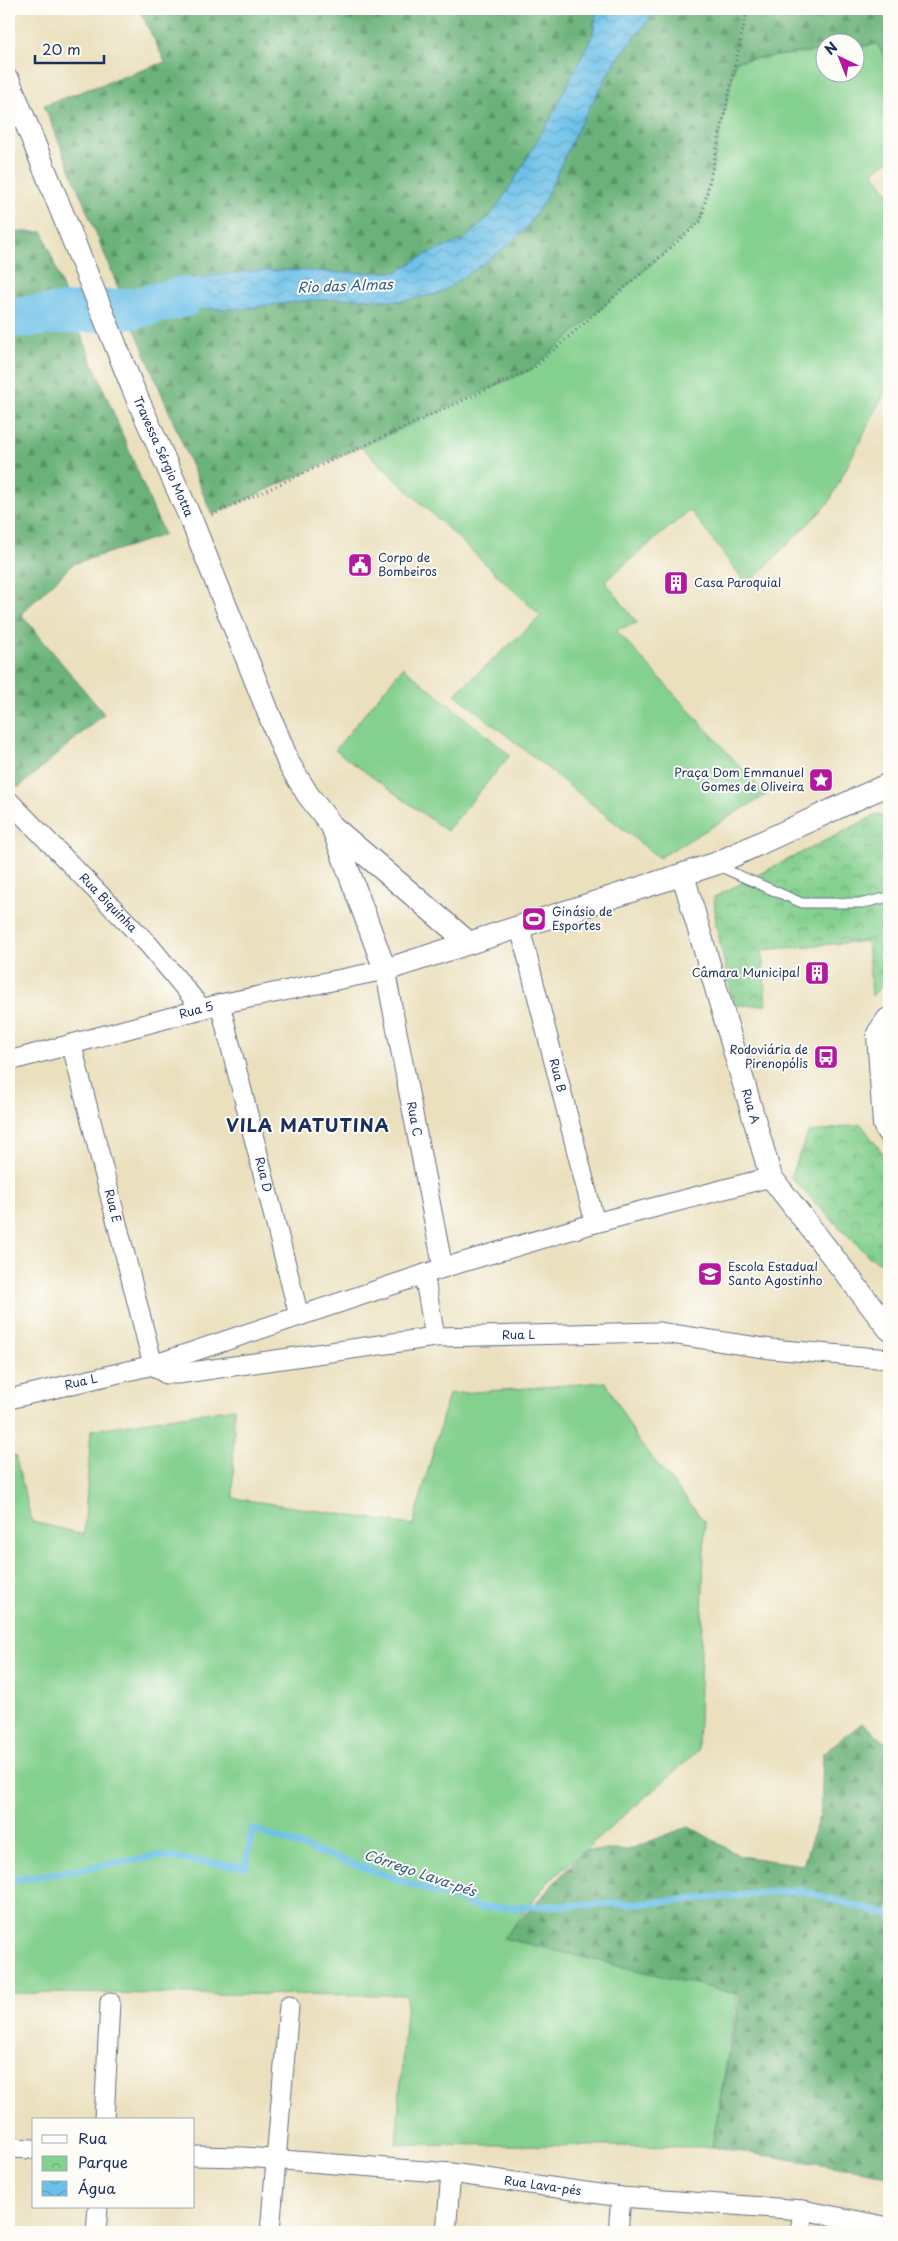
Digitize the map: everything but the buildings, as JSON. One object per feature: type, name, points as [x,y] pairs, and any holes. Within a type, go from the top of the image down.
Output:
[{"type":"main road","points":[[889,1021],[880,1034],[886,1124],[889,1130]]},
{"type":"street","name":"Travessa Sérgio Motta","points":[[9,81],[132,385],[193,524],[289,764],[308,795],[332,826]]},
{"type":"street","points":[[332,826],[386,970],[715,864],[889,784]]},
{"type":"street","name":"Rua Biquinha","points":[[9,802],[211,1006]]},
{"type":"street","points":[[332,826],[469,943]]},
{"type":"street","name":"Rua A","points":[[683,875],[771,1177],[881,1313],[889,1329]]},
{"type":"street","name":"Rua B","points":[[520,928],[595,1223]]},
{"type":"street","name":"Rua 5","points":[[9,1061],[72,1046],[211,1006],[386,970]]},
{"type":"street","name":"Rua C","points":[[386,970],[443,1268]]},
{"type":"street","name":"Rua D","points":[[211,1006],[299,1316]]},
{"type":"street","name":"Rua E","points":[[72,1046],[153,1366]]},
{"type":"street","name":"Rua L","points":[[9,1399],[153,1366],[443,1268],[595,1223],[771,1177]]},
{"type":"street","points":[[424,1274],[435,1337]]},
{"type":"street","name":"Rua L","points":[[153,1366],[166,1374],[178,1374],[435,1337],[658,1332],[771,1349],[889,1359]]},
{"type":"street","points":[[104,2118],[110,2002]]},
{"type":"street","points":[[270,2232],[289,2006]]},
{"type":"street","points":[[9,2148],[32,2150]]},
{"type":"street","name":"Rua Lava-pés","points":[[195,2156],[276,2159],[451,2173],[621,2197],[803,2210],[889,2227]]},
{"type":"street","points":[[446,2232],[451,2173]]},
{"type":"street","points":[[618,2232],[621,2197]]},
{"type":"street","points":[[96,2232],[98,2208]]},
{"type":"street","points":[[800,2232],[803,2210]]},
{"type":"lane","points":[[715,864],[802,902],[864,903],[889,898]]},
{"type":"path","points":[[193,524],[532,369],[701,221],[746,15],[750,9]]},
{"type":"green space","points":[[139,9],[616,9],[594,22],[593,34],[576,70],[512,184],[492,214],[464,240],[427,254],[397,272],[253,271],[161,282],[121,295],[44,105],[165,62]]},
{"type":"green space","points":[[657,9],[889,9],[889,65],[877,44],[866,46],[866,32],[816,32],[816,51],[736,61],[701,221],[532,369],[212,515],[132,322],[195,309],[242,309],[302,301],[353,298],[401,301],[525,230],[545,199],[579,126],[615,62]]},
{"type":"green space","points":[[877,44],[889,65],[889,160],[873,172],[889,194],[889,384],[828,504],[747,585],[690,510],[605,581],[637,623],[616,630],[766,795],[659,858],[455,694],[541,616],[361,447],[701,221],[736,61],[816,51],[816,82],[866,82],[866,46]]},
{"type":"green space","points":[[9,232],[43,232],[68,303],[50,300],[9,309]]},
{"type":"green space","points":[[77,325],[164,535],[73,564],[21,614],[104,714],[18,788],[9,778],[9,335],[35,329]]},
{"type":"green space","points":[[403,667],[510,755],[447,831],[335,750]]},
{"type":"green space","points":[[878,814],[889,817],[889,978],[872,996],[867,941],[762,950],[766,1005],[734,1005],[716,925],[714,897]]},
{"type":"green space","points":[[861,1124],[889,1162],[889,1262],[879,1262],[868,1256],[790,1177],[808,1133]]},
{"type":"green space","points":[[606,1382],[638,1441],[705,1522],[698,1751],[546,1884],[504,1938],[738,1993],[712,2147],[396,2144],[407,1995],[9,1993],[9,1455],[15,1455],[32,1522],[84,1534],[91,1430],[234,1408],[233,1498],[413,1525],[449,1394]]},
{"type":"green space","points":[[862,1723],[889,1745],[889,2175],[712,2147],[740,1995],[503,1938],[585,1850],[628,1850],[689,1826],[740,1856],[803,1865],[821,1811],[823,1753]]},
{"type":"water","points":[[597,9],[657,9],[615,62],[579,126],[545,199],[525,230],[494,256],[440,293],[401,301],[353,298],[302,301],[242,309],[195,309],[132,322],[121,295],[161,282],[253,271],[397,272],[427,254],[464,240],[492,214],[553,114],[593,34]]},
{"type":"water","points":[[50,300],[68,303],[77,325],[36,329],[9,335],[9,309]]},
{"type":"waterway","name":"Rio das Almas","points":[[9,318],[136,308],[183,297]]},
{"type":"waterway","name":"Córrego Lava-pés","points":[[9,1881],[158,1856],[246,1867],[252,1829],[481,1908],[648,1903],[799,1890],[889,1915]]},
{"type":"place","name":"Corpo de Bombeiros","points":[[360,565]]},
{"type":"place","name":"Casa Paroquial","points":[[676,583]]},
{"type":"place","name":"Praça Dom Emmanuel Gomes de Oliveira","points":[[821,780]]},
{"type":"place","name":"Ginásio de Esportes","points":[[534,919]]},
{"type":"place","name":"Câmara Municipal","points":[[817,973]]},
{"type":"place","name":"Rodoviária de Pirenopólis","points":[[826,1057]]},
{"type":"place","name":"Escola Estadual Santo Agostinho","points":[[710,1274]]},
{"type":"district","name":"VILA MATUTINA","points":[[308,1126]]}]
